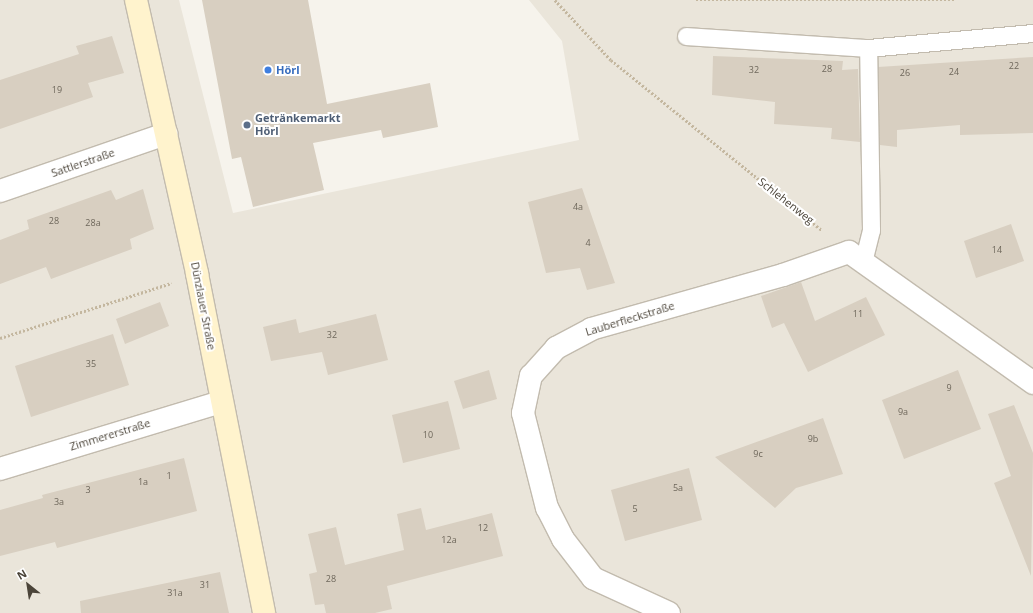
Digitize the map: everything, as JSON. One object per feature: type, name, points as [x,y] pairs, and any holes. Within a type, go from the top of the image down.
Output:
[{"type":"street","name":"Dünzlauer Straße","points":[[136,0],[197,274],[221,402],[264,613]]},
{"type":"street","name":"Sattlerstraße","points":[[0,191],[166,134]]},
{"type":"street","points":[[856,257],[1033,383]]},
{"type":"street","name":"Lauberfleckstraße","points":[[669,613],[593,578],[564,539],[547,508],[523,413],[532,376],[556,348],[591,329],[782,275],[856,257]]},
{"type":"street","name":"Zimmererstraße","points":[[0,469],[221,402]]},
{"type":"lane","points":[[686,36],[868,48],[1033,33]]},
{"type":"lane","points":[[856,257],[871,230],[868,48]]},
{"type":"path","name":"Schlehenweg","points":[[555,0],[611,60],[856,257]]},
{"type":"path","points":[[696,0],[956,0]]},
{"type":"path","points":[[0,338],[197,274]]},
{"type":"shaded area","points":[[0,0],[179,0],[233,213],[579,140],[562,41],[529,0],[1033,0],[1033,613],[0,613]]},
{"type":"building","name":"Hörl","points":[[202,0],[308,0],[327,104],[430,83],[438,127],[383,138],[381,130],[313,143],[324,190],[253,207],[241,157],[232,159]]},
{"type":"building","points":[[112,36],[124,73],[88,83],[93,97],[0,129],[0,80],[79,54],[76,46]]},
{"type":"building","points":[[713,56],[843,61],[842,70],[858,69],[860,142],[831,139],[832,128],[774,124],[775,102],[712,95]]},
{"type":"building","points":[[1033,57],[1033,133],[960,135],[960,125],[897,130],[897,147],[880,145],[878,67]]},
{"type":"building","points":[[582,188],[615,283],[587,290],[580,268],[546,273],[528,202]]},
{"type":"building","points":[[143,189],[154,229],[130,239],[132,249],[51,279],[46,267],[0,284],[0,240],[29,229],[27,220],[111,190],[116,200]]},
{"type":"building","points":[[1011,224],[1024,261],[976,278],[964,241]]},
{"type":"building","points":[[801,282],[815,321],[866,297],[885,335],[808,372],[784,323],[772,328],[761,296]]},
{"type":"building","points":[[160,302],[169,326],[125,344],[116,319]]},
{"type":"building","points":[[376,314],[388,360],[328,375],[322,352],[271,361],[263,327],[296,319],[299,333]]},
{"type":"building","points":[[113,334],[129,385],[31,417],[15,366]]},
{"type":"building","points":[[489,370],[497,399],[463,409],[454,381]]},
{"type":"building","points":[[958,370],[981,429],[904,459],[882,400]]},
{"type":"building","points":[[448,401],[460,449],[403,463],[392,415]]},
{"type":"building","points":[[1014,405],[1033,453],[1031,576],[994,483],[1011,476],[988,414]]},
{"type":"building","points":[[823,418],[843,474],[796,488],[775,508],[715,457]]},
{"type":"building","points":[[184,458],[197,511],[57,548],[55,542],[0,556],[0,510],[43,498],[42,495]]},
{"type":"building","points":[[689,468],[702,520],[625,541],[611,490]]},
{"type":"building","points":[[421,508],[426,530],[492,513],[503,556],[387,586],[392,609],[375,613],[326,613],[324,604],[315,605],[309,574],[317,572],[308,534],[336,527],[345,565],[404,550],[397,514]]},
{"type":"building","points":[[220,572],[229,613],[81,613],[80,601]]},
{"type":"place","name":"Hörl","points":[[268,70]]},
{"type":"place","name":"Getränkemarkt Hörl","points":[[247,125]]}]
